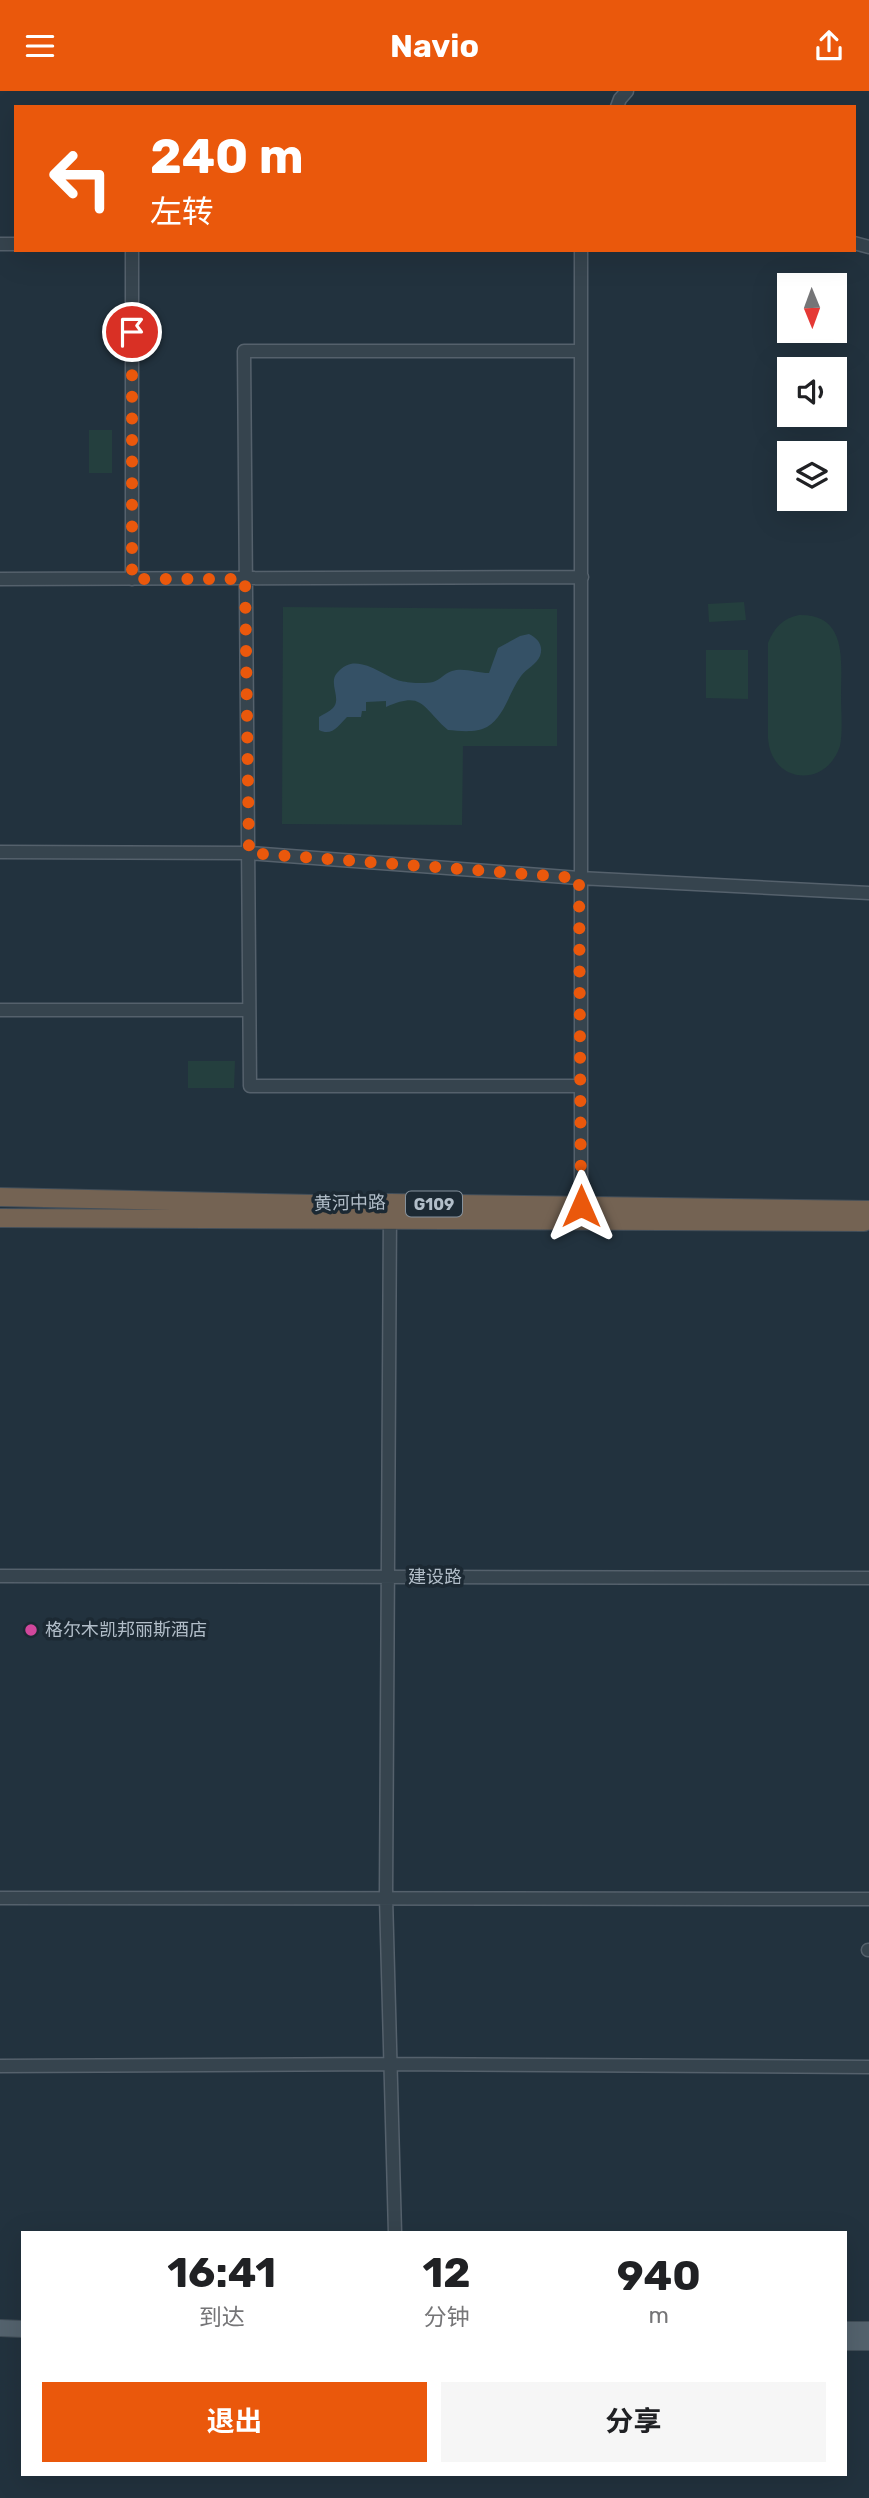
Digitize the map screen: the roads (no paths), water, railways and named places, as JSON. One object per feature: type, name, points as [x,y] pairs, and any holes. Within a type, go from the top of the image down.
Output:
[{"type":"highway","name":"黄河中路","points":[[0,1197],[298,1204],[390,1211],[869,1222]]},
{"type":"highway","name":"黄河中路","points":[[0,1218],[581,1206],[869,1210]]},
{"type":"main road","points":[[0,2329],[21,2329]]},
{"type":"main road","points":[[847,2330],[869,2330]]},
{"type":"main road","points":[[0,2338],[21,2338]]},
{"type":"main road","points":[[847,2342],[869,2342]]},
{"type":"street","points":[[618,105],[628,91]]},
{"type":"street","points":[[132,252],[132,579]]},
{"type":"street","points":[[581,252],[581,1206]]},
{"type":"street","points":[[581,351],[244,352],[250,1086],[581,1086]]},
{"type":"street","points":[[0,579],[582,577]]},
{"type":"street","points":[[0,852],[249,853],[579,878],[869,893]]},
{"type":"street","points":[[0,1010],[250,1010]]},
{"type":"street","points":[[390,1211],[386,1897],[395,2231]]},
{"type":"street","name":"建设路","points":[[0,1576],[869,1579]]},
{"type":"street","points":[[0,1898],[869,1899]]},
{"type":"street","points":[[0,2066],[390,2064],[869,2067]]},
{"type":"water","points":[[529,634],[539,642],[540,656],[521,676],[498,717],[483,729],[448,730],[422,704],[408,700],[386,707],[386,701],[366,702],[366,711],[362,711],[361,717],[347,717],[328,732],[319,730],[319,717],[335,704],[334,681],[344,666],[361,664],[394,679],[417,683],[433,682],[456,670],[489,673],[498,648]]},
{"type":"place","name":"格尔木凯邦丽斯酒店","points":[[31,1630]]}]
